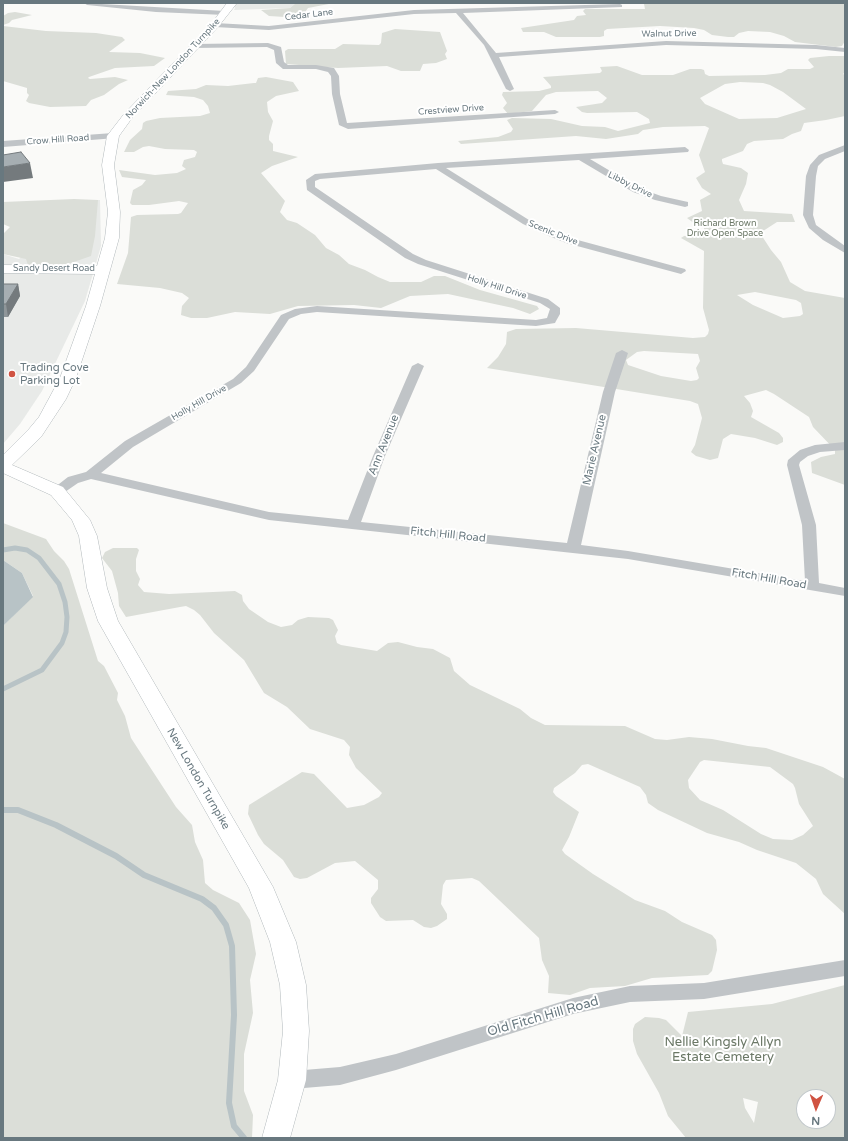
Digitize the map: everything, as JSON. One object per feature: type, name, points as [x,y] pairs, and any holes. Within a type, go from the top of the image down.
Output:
[{"type":"main road","name":"Norwich-New London Turnpike","points":[[3,464],[35,434],[58,399],[68,378],[104,270],[112,238],[114,212],[108,165],[109,151],[114,136],[138,106],[215,25],[232,3]]},
{"type":"main road","name":"Sandy Desert Road","points":[[3,269],[104,270]]},
{"type":"main road","name":"New London Turnpike","points":[[3,467],[57,491],[81,520],[88,536],[98,588],[108,621],[261,887],[283,942],[293,985],[296,1031],[292,1080],[277,1137]]},
{"type":"street","points":[[87,3],[156,10],[225,13]]},
{"type":"street","name":"Cedar Lane","points":[[215,25],[269,28],[395,14],[457,10],[620,6]]},
{"type":"street","points":[[457,10],[487,44],[494,55],[510,89]]},
{"type":"street","name":"Walnut Drive","points":[[494,55],[666,43],[816,47],[845,50]]},
{"type":"street","name":"Crestview Drive","points":[[194,46],[268,45],[278,49],[280,63],[286,67],[316,67],[331,70],[335,76],[336,94],[343,125],[348,126],[555,112]]},
{"type":"street","name":"Crow Hill Road","points":[[3,144],[114,136]]},
{"type":"street","points":[[845,148],[822,157],[814,165],[811,176],[808,215],[812,226],[845,250]]},
{"type":"street","name":"Holly Hill Drive","points":[[91,475],[129,444],[237,381],[250,369],[285,318],[299,311],[317,309],[528,322],[551,321],[555,314],[555,308],[544,301],[422,262],[409,256],[310,188],[311,180],[318,176],[579,156],[685,150]]},
{"type":"street","name":"Libby Drive","points":[[579,156],[636,190],[658,198],[685,204]]},
{"type":"street","name":"Scenic Drive","points":[[438,166],[480,194],[547,232],[570,241],[681,271]]},
{"type":"street","name":"Marie Avenue","points":[[573,548],[609,392],[622,353]]},
{"type":"street","name":"Ann Avenue","points":[[353,526],[379,456],[418,366]]},
{"type":"street","points":[[812,586],[809,525],[793,465],[794,460],[804,453],[819,448],[845,446]]},
{"type":"street","points":[[57,491],[74,480],[91,475]]},
{"type":"street","name":"Fitch Hill Road","points":[[91,475],[269,516],[628,555],[845,592]]},
{"type":"street","name":"Old Fitch Hill Road","points":[[292,1080],[340,1076],[396,1062],[572,1006],[630,994],[704,991],[845,968]]},
{"type":"shaded area","points":[[232,3],[296,3],[290,8],[234,10],[235,8]]},
{"type":"shaded area","points":[[84,200],[100,200],[101,246],[85,301],[42,391],[20,424],[3,444],[3,254],[19,259]]},
{"type":"shaded area","points":[[3,560],[22,573],[33,597],[3,626]]},
{"type":"green space","points":[[296,3],[334,3],[308,8],[303,15],[305,17],[301,18],[269,16],[261,10],[290,8]]},
{"type":"green space","points":[[845,3],[845,41],[842,46],[836,47],[795,42],[784,36],[770,32],[748,31],[739,33],[734,37],[728,37],[712,35],[704,30],[694,28],[660,26],[607,29],[604,31],[604,36],[600,37],[556,37],[544,32],[523,32],[521,28],[574,20],[577,16],[586,15],[583,11],[585,9],[645,9],[644,4]]},
{"type":"green space","points":[[15,12],[32,15],[12,20],[3,25],[3,16],[8,13]]},
{"type":"green space","points":[[3,26],[46,31],[96,33],[122,37],[125,40],[109,52],[140,53],[165,58],[154,66],[115,68],[89,77],[88,78],[90,79],[115,77],[128,80],[119,84],[104,95],[91,100],[86,106],[50,107],[29,103],[26,101],[29,95],[27,93],[27,88],[3,81]]},
{"type":"green space","points":[[395,29],[440,32],[447,51],[445,54],[447,59],[436,63],[423,64],[420,71],[401,71],[387,66],[338,68],[286,64],[285,51],[288,49],[335,49],[343,44],[379,45],[381,43],[382,33]]},
{"type":"green space","name":"Richard Brown Drive Open Space","points":[[845,56],[845,72],[843,74],[845,75],[845,116],[804,123],[801,131],[783,139],[754,141],[747,144],[743,151],[722,159],[722,161],[723,164],[741,168],[748,173],[746,184],[739,200],[744,211],[792,214],[795,222],[777,222],[760,233],[781,262],[790,282],[805,291],[845,298],[845,485],[812,473],[811,462],[821,457],[835,454],[835,450],[813,427],[809,417],[766,390],[744,396],[750,403],[753,411],[751,417],[779,433],[783,438],[783,442],[777,445],[755,438],[731,434],[723,439],[718,458],[710,460],[696,456],[691,452],[695,445],[702,418],[698,404],[690,401],[487,368],[498,357],[506,344],[507,332],[516,329],[576,328],[693,338],[705,337],[709,330],[703,308],[704,251],[681,238],[684,236],[704,234],[704,226],[695,224],[687,218],[702,211],[700,200],[711,194],[702,188],[696,178],[705,172],[699,155],[709,128],[705,126],[663,127],[643,130],[638,134],[606,139],[576,136],[461,144],[458,141],[498,137],[511,132],[513,129],[507,120],[512,118],[551,119],[582,126],[605,127],[618,131],[650,123],[649,119],[637,112],[587,113],[582,112],[576,107],[602,103],[607,98],[598,91],[556,92],[546,95],[532,111],[508,114],[503,108],[507,103],[502,95],[503,92],[539,91],[551,88],[543,77],[600,73],[602,71],[600,67],[617,66],[642,75],[673,75],[690,69],[701,69],[704,70],[705,74],[709,76],[765,75],[781,73],[788,69],[810,69],[814,67],[808,60],[810,58]],"holes":[[[740,82],[763,83],[770,85],[783,92],[806,109],[777,118],[739,119],[705,104],[700,98],[725,84]],[[755,292],[796,300],[801,303],[803,314],[800,316],[783,318],[753,305],[737,295]],[[644,351],[698,354],[700,361],[696,368],[699,378],[691,381],[661,376],[628,365],[626,360],[637,352]]]},
{"type":"green space","points":[[266,77],[293,82],[299,91],[276,96],[267,102],[268,112],[273,121],[269,140],[273,144],[273,151],[298,157],[272,166],[261,173],[285,201],[280,212],[287,220],[297,223],[315,235],[326,248],[339,255],[349,264],[390,282],[421,282],[434,276],[445,276],[480,290],[537,306],[539,309],[530,314],[513,308],[448,294],[410,296],[381,308],[354,305],[298,306],[270,314],[235,312],[207,318],[191,318],[181,315],[182,306],[189,298],[182,293],[160,288],[117,284],[128,253],[131,217],[137,215],[178,214],[181,213],[188,203],[179,201],[149,205],[132,205],[130,203],[133,190],[142,185],[146,180],[122,177],[119,170],[155,175],[177,173],[186,169],[182,166],[184,160],[195,157],[197,152],[194,150],[165,149],[149,146],[143,147],[134,152],[124,152],[130,140],[142,129],[143,123],[146,121],[160,118],[200,116],[210,113],[208,106],[203,100],[194,97],[166,95],[168,91],[196,89],[206,85],[228,86],[256,83],[258,78]]},
{"type":"green space","points":[[74,199],[98,200],[95,236],[91,256],[68,264],[28,265],[26,259],[3,254],[3,234],[10,227],[3,224],[3,202]]},
{"type":"green space","points":[[3,523],[46,539],[69,569],[98,661],[104,666],[118,693],[117,700],[125,716],[131,738],[176,807],[192,825],[195,842],[203,860],[205,883],[213,890],[239,903],[250,920],[256,954],[250,980],[253,1013],[244,1054],[244,1091],[253,1115],[252,1138],[3,1138],[3,626],[33,596],[22,573],[3,560]]},
{"type":"green space","points":[[113,548],[137,548],[139,550],[136,559],[136,571],[140,579],[138,585],[144,592],[169,594],[235,591],[242,595],[243,601],[249,609],[268,622],[281,627],[292,625],[298,620],[308,617],[329,618],[333,620],[338,630],[335,636],[337,643],[341,645],[377,651],[388,643],[398,642],[433,649],[450,658],[454,671],[470,685],[520,709],[531,718],[545,725],[625,726],[655,739],[667,740],[689,737],[712,739],[766,748],[823,767],[845,779],[845,914],[823,894],[816,879],[796,863],[757,850],[739,842],[707,833],[658,810],[648,803],[646,795],[640,787],[588,764],[582,765],[575,773],[554,788],[553,792],[556,796],[579,812],[562,850],[565,854],[593,874],[635,900],[665,911],[682,922],[712,935],[716,940],[717,950],[712,971],[708,975],[652,978],[625,986],[590,988],[570,995],[548,993],[549,976],[542,960],[539,938],[479,881],[472,878],[446,880],[443,885],[441,904],[447,914],[447,919],[431,928],[424,927],[413,920],[386,921],[380,917],[371,903],[371,898],[378,889],[378,880],[355,861],[335,863],[307,878],[300,879],[294,877],[283,860],[264,844],[258,835],[248,814],[249,805],[302,772],[314,774],[347,808],[364,805],[379,797],[382,793],[356,768],[349,755],[350,747],[344,740],[310,729],[287,707],[264,693],[244,660],[214,633],[200,615],[194,610],[186,606],[126,617],[119,606],[118,593],[112,571],[102,558],[105,552]],"holes":[[[704,760],[770,767],[793,784],[799,804],[813,826],[803,835],[792,840],[773,839],[761,834],[723,810],[700,800],[689,788],[688,780],[700,762]]]},
{"type":"green space","name":"Nellie Kingsly Allyn Estate Cemetery","points":[[845,985],[845,1138],[686,1138],[668,1116],[659,1093],[637,1054],[633,1041],[633,1029],[635,1024],[645,1017],[659,1018],[666,1020],[682,1036],[688,1012],[772,1004]],"holes":[[[743,1098],[758,1102],[754,1123],[745,1108]]]},
{"type":"building","points":[[21,152],[30,163],[3,167],[3,155]]},
{"type":"building","points":[[3,284],[18,284],[6,304],[3,304]]},
{"type":"waterway","points":[[3,550],[15,548],[27,550],[39,558],[59,584],[65,602],[67,617],[66,632],[62,643],[42,670],[3,689]]},
{"type":"waterway","points":[[3,810],[18,810],[56,825],[116,856],[144,875],[202,899],[214,908],[226,925],[232,946],[234,1015],[229,1103],[234,1126],[244,1138]]},
{"type":"place","name":"Trading Cove Parking Lot","points":[[12,374]]}]
